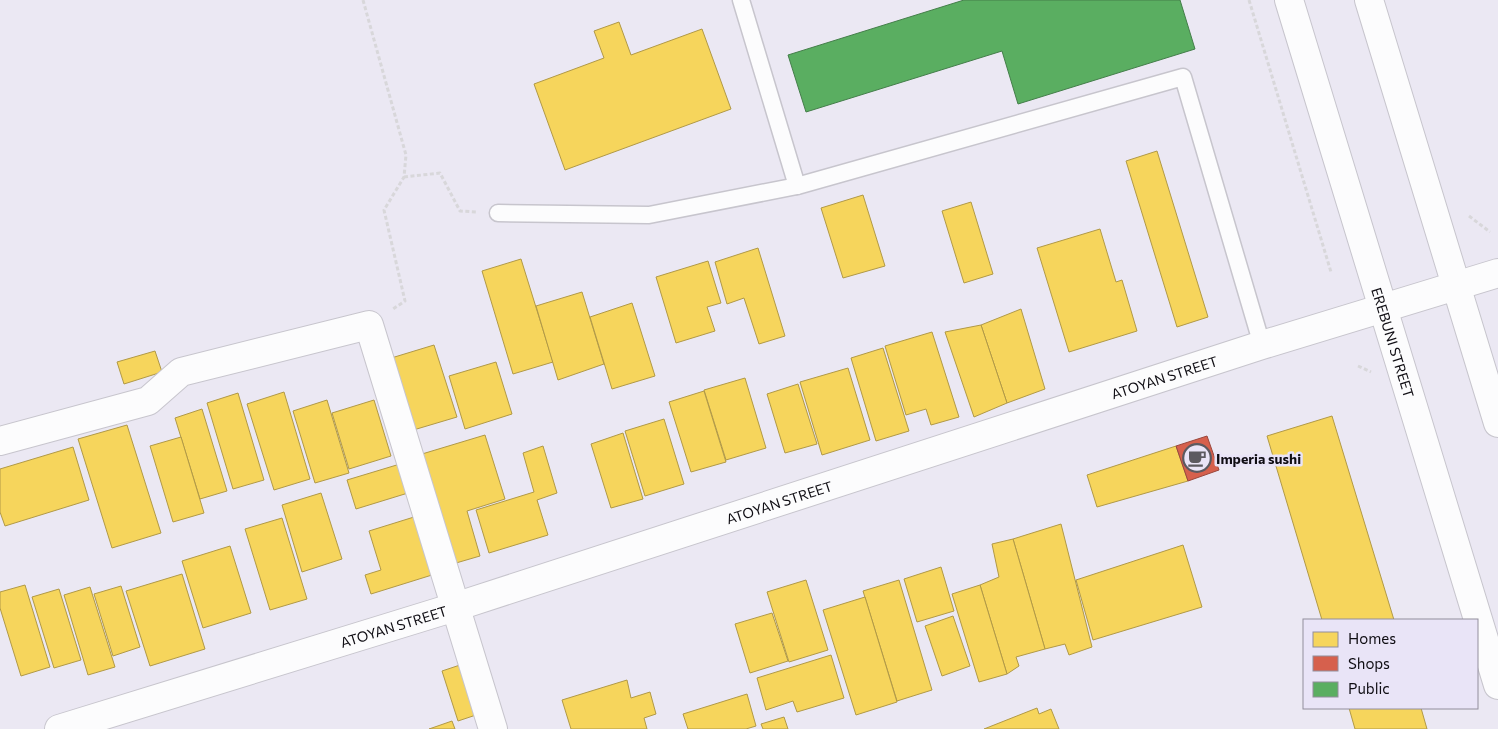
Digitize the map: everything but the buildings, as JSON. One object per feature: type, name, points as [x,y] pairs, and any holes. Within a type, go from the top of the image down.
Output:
[{"type":"main road","name":"EREBUNI STREET","points":[[1288,0],[1384,308],[1498,685]]},
{"type":"main road","points":[[1369,0],[1458,286],[1498,423]]},
{"type":"main road","name":"ATOYAN STREET","points":[[59,729],[455,607],[1262,345],[1498,273]]},
{"type":"main road","points":[[0,441],[148,401],[181,372],[369,325],[493,729]]},
{"type":"lane","points":[[742,0],[798,186]]},
{"type":"lane","points":[[498,213],[649,215],[798,186],[1183,77],[1262,345]]},
{"type":"path","points":[[363,0],[406,155],[404,177],[384,210],[405,301],[369,325]]},
{"type":"path","points":[[1249,0],[1331,272]]},
{"type":"path","points":[[404,177],[440,173],[460,211],[498,213]]},
{"type":"path","points":[[1469,216],[1490,232]]},
{"type":"place","name":"Imperia sushi","points":[[1197,458]]}]
